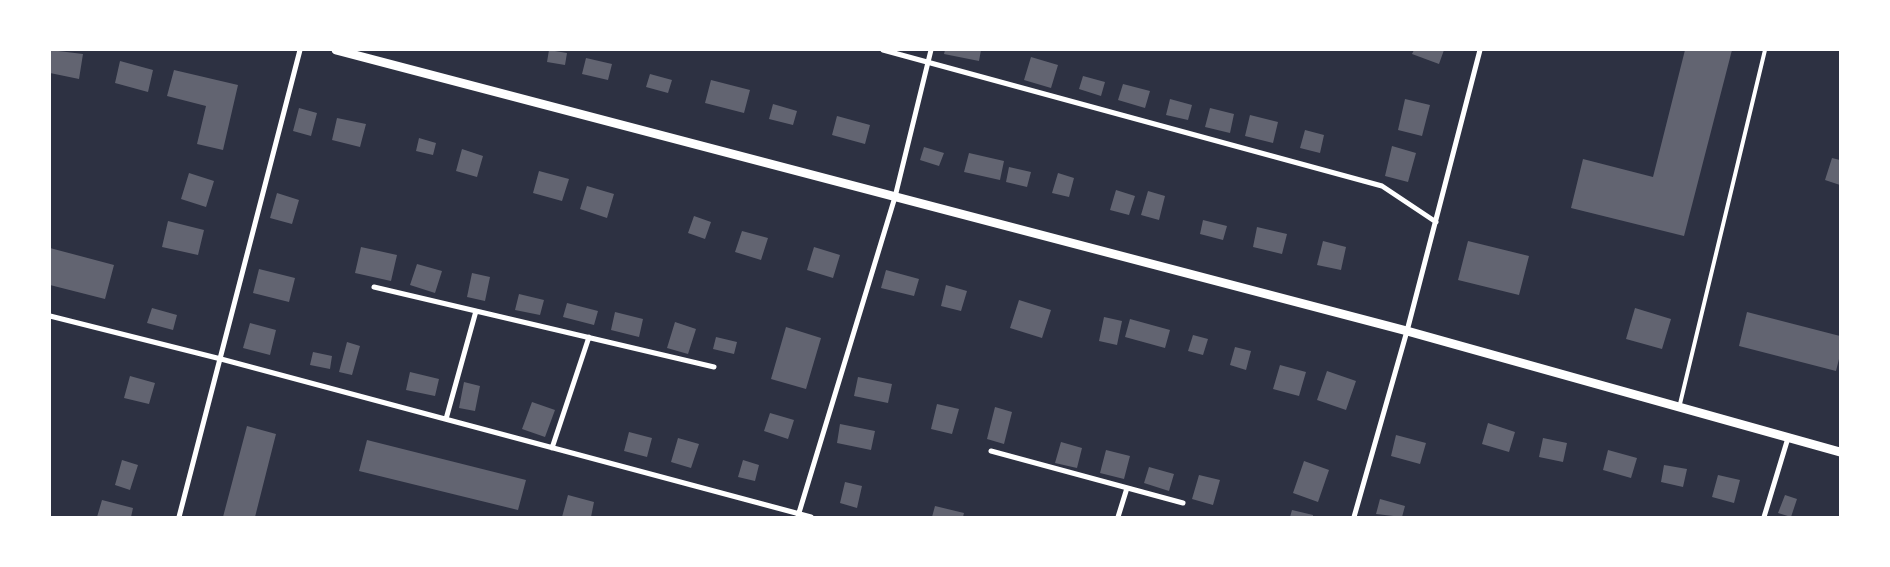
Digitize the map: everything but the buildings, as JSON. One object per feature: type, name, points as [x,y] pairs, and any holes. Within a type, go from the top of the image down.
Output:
[{"type":"street","points":[[179,517],[300,50]]},
{"type":"street","points":[[336,50],[1407,331],[1840,452]]},
{"type":"street","points":[[883,50],[1382,186],[1436,222]]},
{"type":"street","points":[[798,515],[895,197],[931,50]]},
{"type":"street","points":[[1354,517],[1407,331],[1480,50]]},
{"type":"street","points":[[374,287],[714,367]]},
{"type":"street","points":[[446,420],[476,311]]},
{"type":"street","points":[[50,316],[221,359],[811,517]]},
{"type":"street","points":[[552,448],[589,338]]},
{"type":"street","points":[[1764,517],[1788,438]]},
{"type":"street","points":[[991,452],[1183,503]]},
{"type":"street","points":[[1118,517],[1126,488]]},
{"type":"lane","points":[[1679,408],[1765,50]]}]
